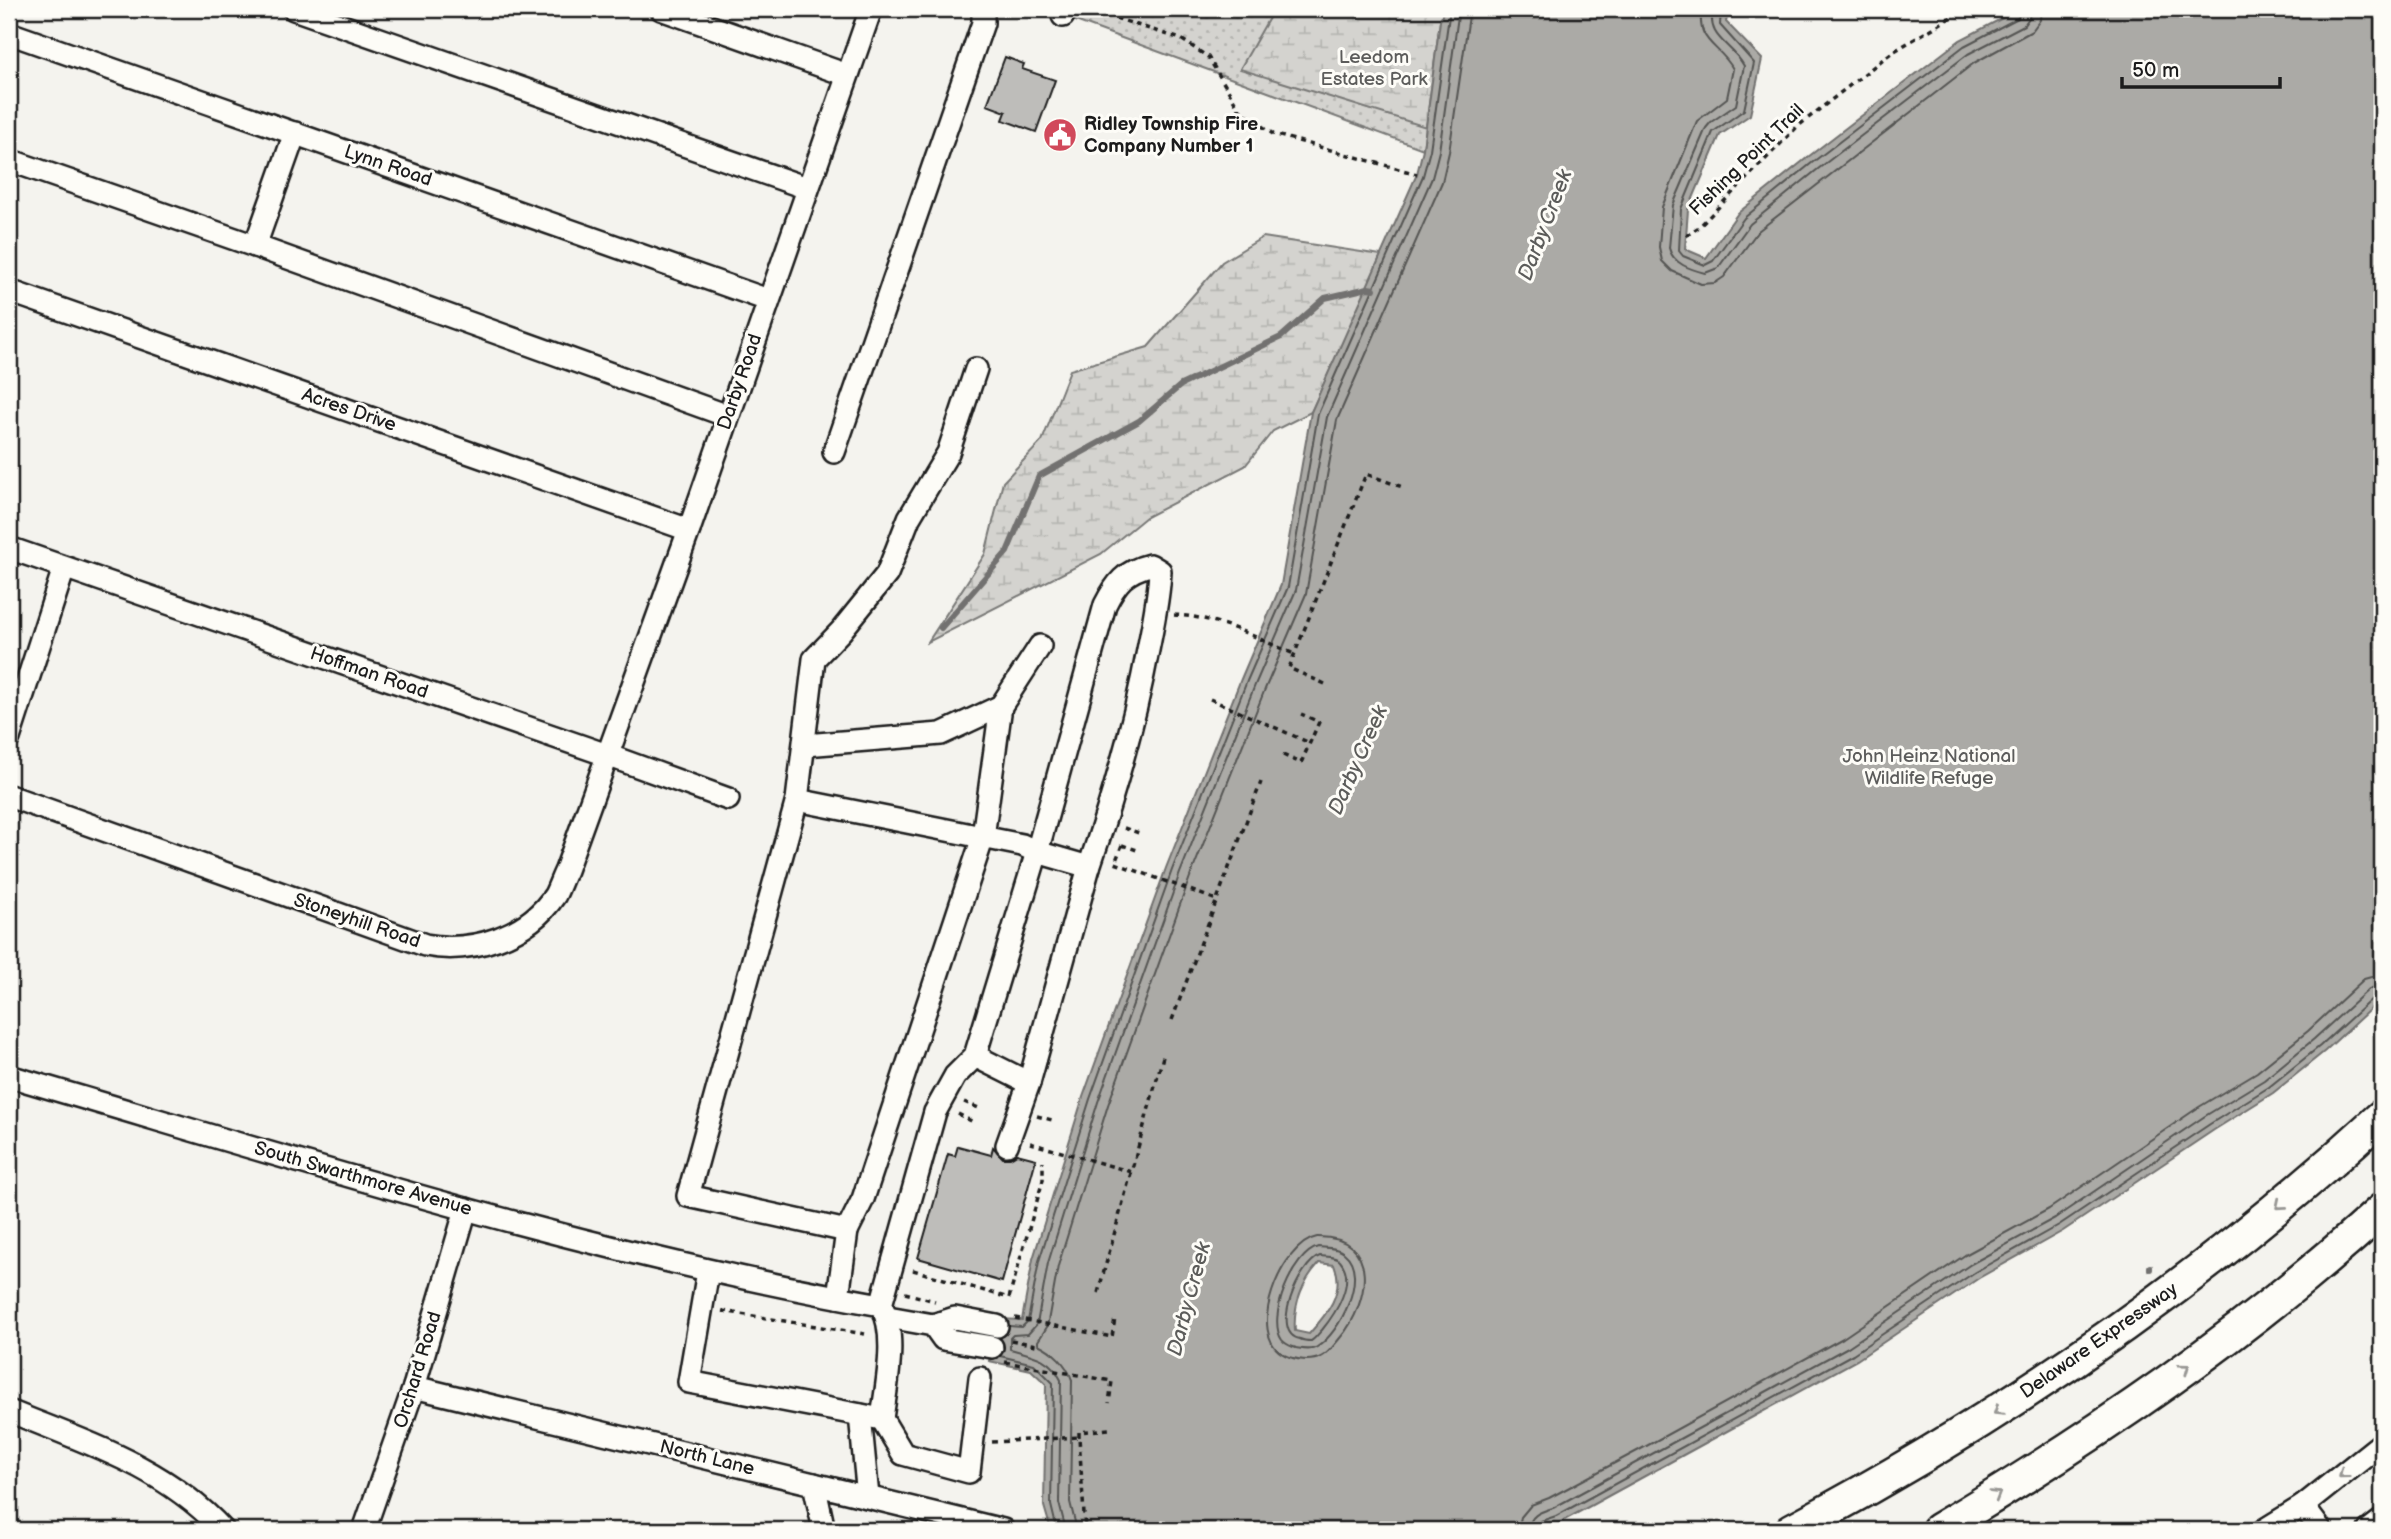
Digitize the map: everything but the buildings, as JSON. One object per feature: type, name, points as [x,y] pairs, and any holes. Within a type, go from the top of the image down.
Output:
[{"type":"highway","name":"Delaware Expressway","points":[[1792,1530],[1922,1459],[2112,1335],[2237,1241],[2382,1116]]},
{"type":"highway","points":[[1938,1530],[2062,1454],[2187,1367],[2260,1312],[2382,1210]]},
{"type":"street","points":[[294,9],[807,188]]},
{"type":"street","points":[[661,9],[847,75]]},
{"type":"street","name":"Darby Road","points":[[607,755],[689,530],[871,9]]},
{"type":"street","points":[[834,452],[983,23],[983,9]]},
{"type":"street","name":"Lynn Road","points":[[9,33],[768,300]]},
{"type":"street","points":[[255,246],[295,133]]},
{"type":"street","points":[[9,160],[728,416]]},
{"type":"street","name":"Acres Drive","points":[[9,291],[689,530]]},
{"type":"street","points":[[847,1231],[688,1196],[797,800],[814,659],[841,631],[887,574],[909,517],[948,453],[976,369]]},
{"type":"street","name":"Hoffman Road","points":[[9,548],[728,799]]},
{"type":"street","points":[[979,1378],[969,1472],[903,1454],[882,1419],[889,1359],[885,1311],[935,1112],[955,1076],[975,1056],[1037,852],[1105,604],[1117,581],[1135,569],[1150,565],[1160,571],[1143,678],[1112,799],[1089,867],[1029,1083],[1007,1145]]},
{"type":"street","points":[[9,738],[64,568]]},
{"type":"street","points":[[838,1297],[847,1231],[863,1199],[983,837],[1002,706],[1040,646]]},
{"type":"street","points":[[805,745],[941,734],[1002,706]]},
{"type":"street","name":"Stoneyhill Road","points":[[9,796],[425,945],[458,948],[499,938],[520,929],[539,913],[555,894],[607,755]]},
{"type":"street","points":[[797,800],[1023,845],[1037,852],[1089,867]]},
{"type":"street","points":[[975,1056],[1029,1083]]},
{"type":"street","name":"South Swarthmore Avenue","points":[[9,1076],[466,1209],[714,1272],[838,1297],[933,1325],[943,1339],[996,1337]]},
{"type":"street","name":"Orchard Road","points":[[364,1530],[414,1387],[466,1209]]},
{"type":"street","points":[[714,1272],[690,1382],[882,1419]]},
{"type":"street","name":"North Lane","points":[[414,1387],[868,1497],[931,1521],[992,1528]]},
{"type":"street","points":[[9,1412],[126,1458],[179,1489],[223,1530]]},
{"type":"street","points":[[860,1415],[868,1497]]},
{"type":"street","points":[[2264,1530],[2303,1506],[2382,1443]]},
{"type":"street","points":[[814,1484],[824,1530]]},
{"type":"street","points":[[2303,1506],[2320,1530]]},
{"type":"street","points":[[2369,1530],[2382,1520]]},
{"type":"path","points":[[1085,9],[1181,38],[1208,57],[1240,110],[1273,134],[1417,174]]},
{"type":"path","name":"Fishing Point Trail","points":[[1686,236],[1699,227],[1797,127],[1891,52],[1965,9]]},
{"type":"path","points":[[1325,684],[1289,668],[1366,474],[1405,488]]},
{"type":"path","points":[[1155,614],[1199,616],[1294,654]]},
{"type":"path","points":[[1210,699],[1310,743]]},
{"type":"path","points":[[1283,755],[1301,763],[1310,743],[1319,722],[1301,714]]},
{"type":"path","points":[[1172,1020],[1261,782]]},
{"type":"path","points":[[1122,845],[1115,863],[1217,900]]},
{"type":"path","points":[[1098,1293],[1164,1053]]},
{"type":"path","points":[[1044,1147],[1132,1172]]},
{"type":"path","points":[[911,1269],[1009,1298],[1043,1180],[1043,1161]]},
{"type":"path","points":[[903,1292],[937,1302]]},
{"type":"path","points":[[722,1311],[865,1334]]},
{"type":"path","points":[[996,1337],[1112,1336],[1115,1318]]},
{"type":"path","points":[[996,1337],[1112,1381],[1109,1403]]},
{"type":"path","points":[[1085,1530],[1079,1432],[1110,1429]]},
{"type":"path","points":[[1010,1441],[1079,1437]]},
{"type":"green space","name":"Leedom Estates Park","points":[[1043,9],[1444,9],[1440,21],[1423,149]]},
{"type":"green space","points":[[1274,9],[1444,9],[1440,21],[1426,127],[1240,69]]},
{"type":"green space","points":[[1263,237],[1381,255],[1311,412],[1273,431],[1245,466],[1146,517],[1101,554],[928,642],[985,554],[1003,482],[1042,441],[1070,370],[1148,347],[1222,262]]},
{"type":"water","name":"John Heinz National Wildlife Refuge","points":[[1444,9],[1729,9],[1726,22],[1762,59],[1750,115],[1720,135],[1688,210],[1685,249],[1706,258],[1738,213],[1808,157],[1960,40],[2020,9],[2382,9],[2382,998],[2325,1051],[2273,1093],[2063,1231],[1979,1278],[1857,1360],[1559,1523],[1534,1530],[1051,1530],[1044,1506],[1046,1384],[1031,1370],[989,1361],[999,1319],[1022,1320],[1033,1259],[1083,1097],[1166,868],[1281,585],[1311,412],[1417,174],[1423,149],[1440,21]],"holes":[[[1319,1263],[1334,1265],[1338,1285],[1328,1311],[1309,1334],[1295,1331],[1297,1304],[1308,1278]]]},
{"type":"waterway","points":[[941,628],[1007,552],[1039,476],[1139,421],[1181,385],[1281,337],[1325,298],[1374,289]]},
{"type":"place","name":"Ridley Township Fire Company Number 1","points":[[1060,135]]},
{"type":"water label","name":"Darby Creek","points":[[1545,225]]},
{"type":"water label","name":"Darby Creek","points":[[1358,760]]},
{"type":"water label","name":"Darby Creek","points":[[1189,1299]]}]
